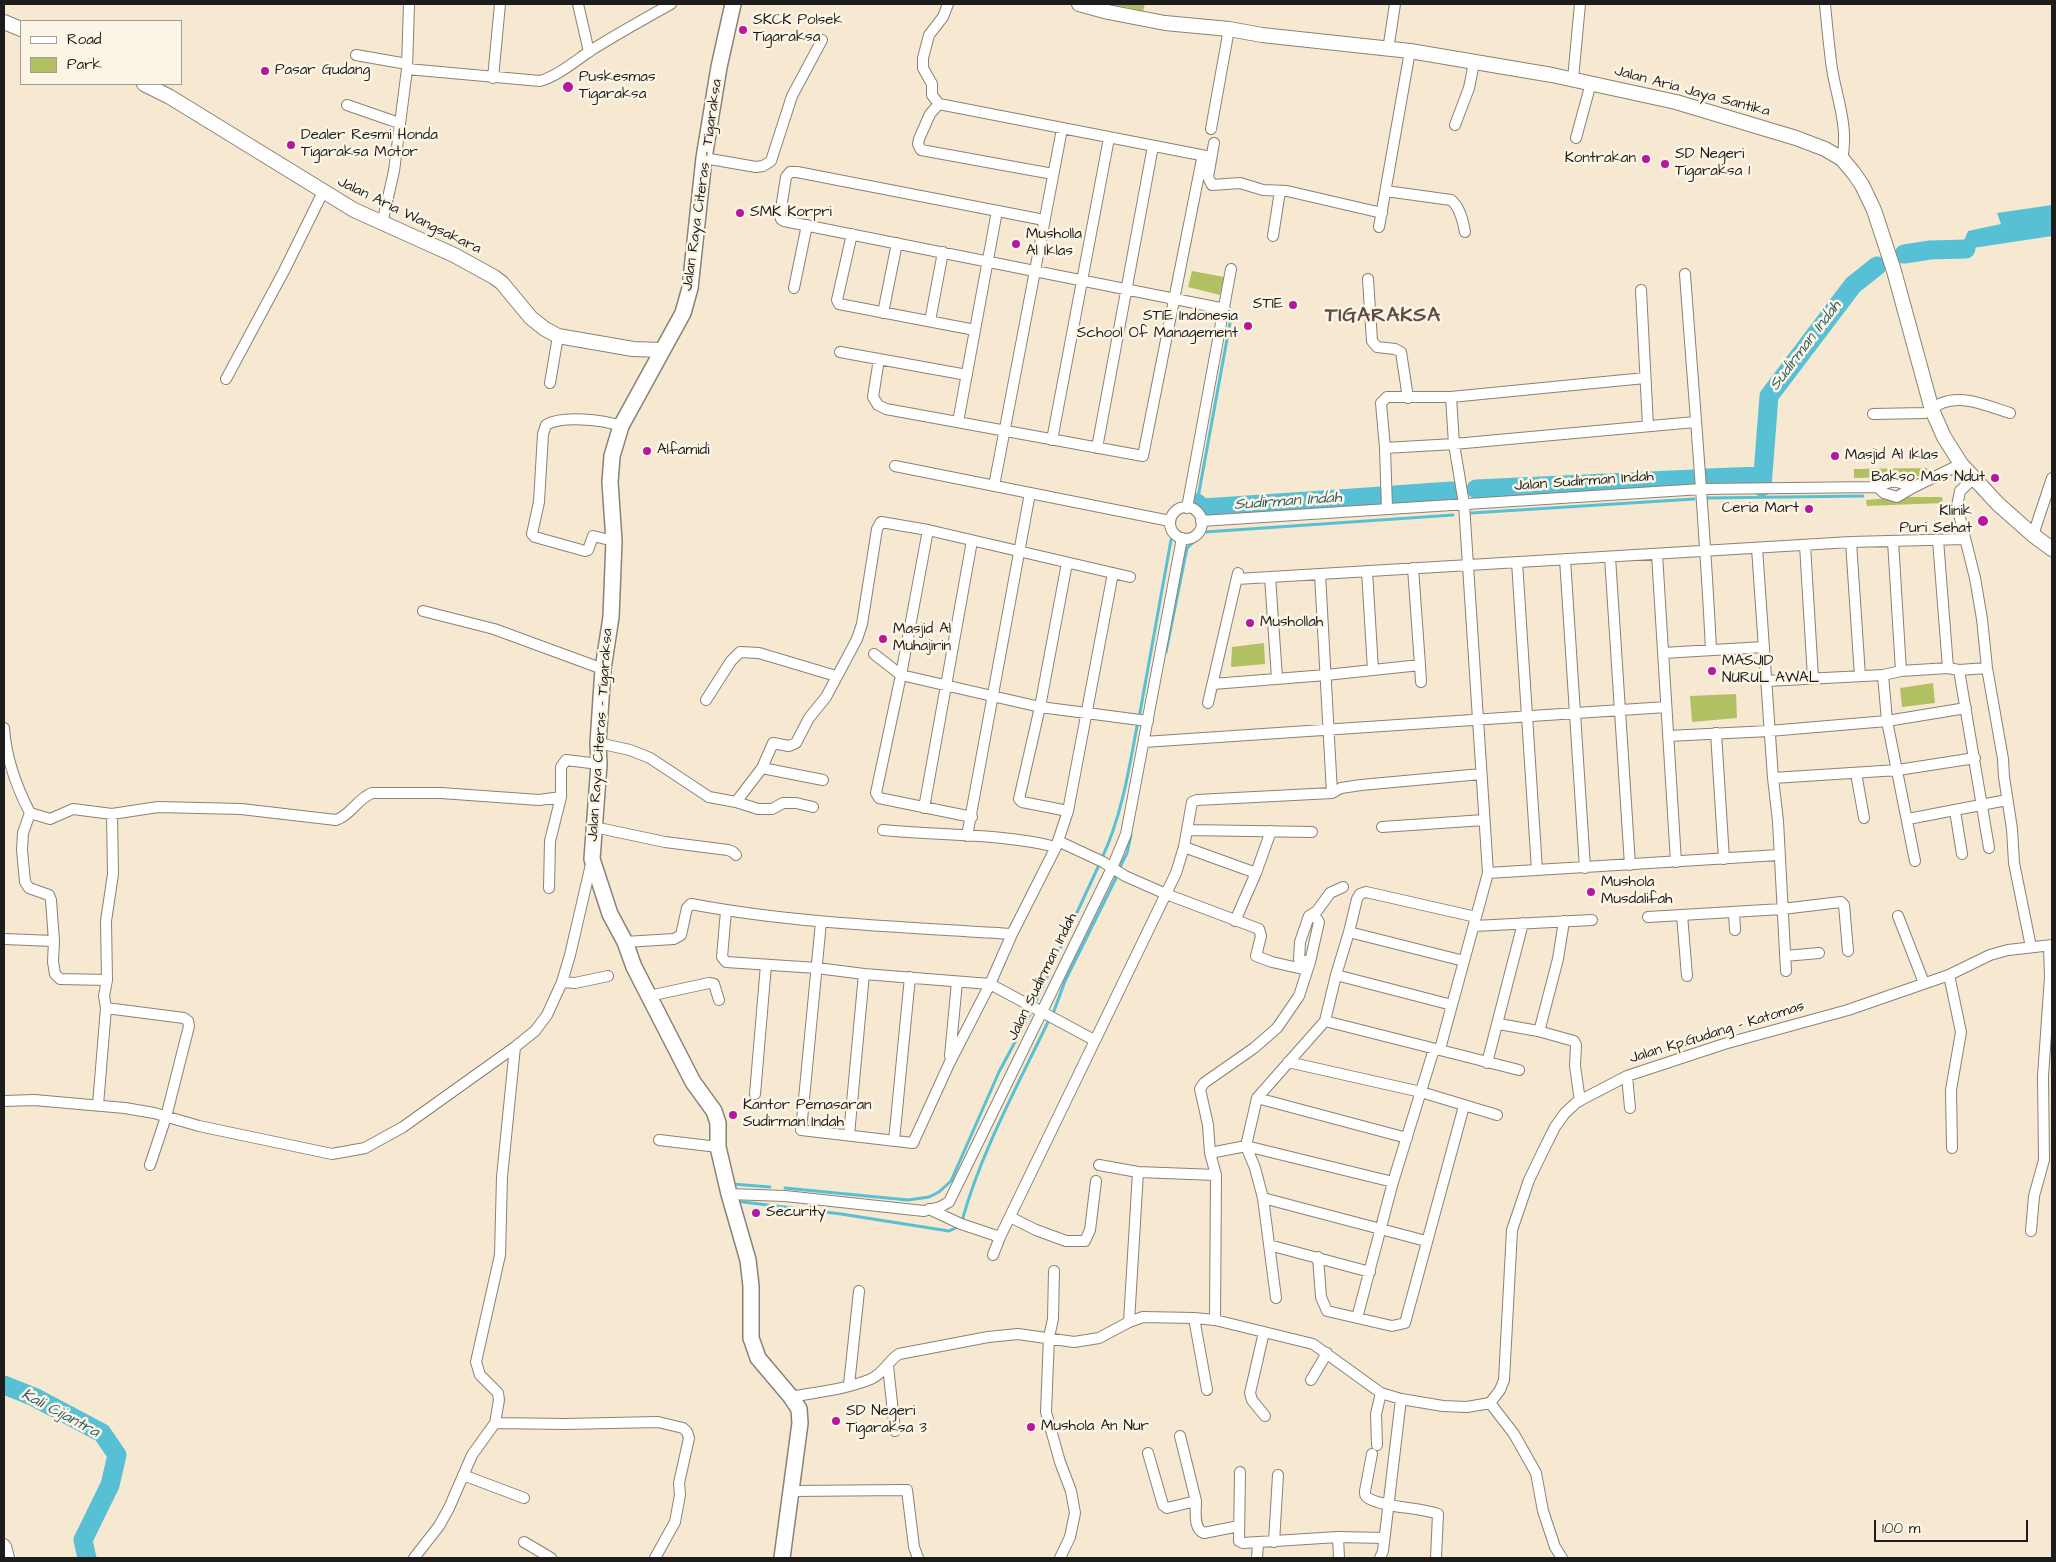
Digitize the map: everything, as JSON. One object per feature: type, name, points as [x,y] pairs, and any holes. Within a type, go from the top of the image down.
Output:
[{"type":"main road","name":"Jalan Raya Citeras - Tigaraksa","points":[[733,4],[704,158],[690,288],[683,313],[620,426],[612,456],[610,482],[614,541],[611,617],[604,669],[598,743],[600,764],[592,858],[610,914],[625,942],[634,967],[693,1082],[714,1111],[718,1123],[718,1147],[748,1260],[751,1286],[751,1338],[758,1358],[791,1397],[798,1409],[800,1423],[782,1558]]},
{"type":"street","points":[[382,224],[394,171],[407,66],[409,4]]},
{"type":"street","points":[[493,78],[500,4]]},
{"type":"street","points":[[578,4],[589,52]]},
{"type":"street","points":[[356,55],[407,66],[493,78],[540,81],[557,73],[671,4]]},
{"type":"street","points":[[948,4],[943,17],[929,35],[923,58],[923,68],[932,84],[932,95],[939,104],[1206,157]]},
{"type":"street","name":"Jalan Aria Jaya Santika","points":[[1079,4],[1108,12],[1165,23],[1229,29],[1262,35],[1388,50],[1410,51],[1474,63],[1552,74],[1676,102],[1796,138],[1825,149],[1842,159],[1862,185],[1874,210],[1894,272],[1932,410],[1944,437],[1961,464],[1998,504],[2052,549]]},
{"type":"street","points":[[1388,50],[1395,4]]},
{"type":"street","points":[[1573,80],[1580,4]]},
{"type":"street","points":[[1824,4],[1832,70],[1845,139],[1842,159]]},
{"type":"street","points":[[4,22],[20,29]]},
{"type":"street","points":[[1211,129],[1229,29]]},
{"type":"street","points":[[704,158],[756,167],[763,166],[771,161],[792,96],[822,40]]},
{"type":"street","points":[[1379,227],[1410,51]]},
{"type":"street","points":[[1455,125],[1469,88],[1474,63]]},
{"type":"street","points":[[1576,138],[1591,83]]},
{"type":"street","name":"Jalan Aria Wangsakara","points":[[146,85],[211,122],[323,192],[382,224],[454,255],[494,277],[502,283],[531,318],[558,336],[633,348],[661,350]]},
{"type":"street","points":[[939,104],[930,114],[918,139],[921,150],[1053,174]]},
{"type":"street","points":[[347,105],[399,123]]},
{"type":"street","points":[[994,486],[1062,129]]},
{"type":"street","points":[[1052,440],[1109,138]]},
{"type":"street","points":[[879,359],[873,397],[878,405],[886,409],[1143,456],[1202,159],[1206,157],[1214,143]]},
{"type":"street","points":[[1096,448],[1153,146]]},
{"type":"street","points":[[1206,157],[1208,177],[1212,185],[1240,183],[1263,190],[1280,191],[1382,213]]},
{"type":"street","points":[[1044,220],[797,172],[790,172],[786,177],[781,219],[1225,309]]},
{"type":"street","points":[[1273,236],[1280,191]]},
{"type":"street","points":[[1386,191],[1451,200],[1454,202],[1463,220],[1465,232]]},
{"type":"street","points":[[226,379],[284,271],[323,192]]},
{"type":"street","points":[[958,422],[998,211]]},
{"type":"street","points":[[794,288],[807,225]]},
{"type":"street","points":[[852,234],[838,302],[845,306],[975,330]]},
{"type":"street","points":[[883,313],[897,243]]},
{"type":"street","points":[[930,321],[942,252]]},
{"type":"street","points":[[1188,508],[1231,269]]},
{"type":"street","points":[[1686,274],[1695,422],[1702,489],[1711,650]]},
{"type":"street","points":[[1368,279],[1372,341],[1377,347],[1395,349],[1400,352],[1408,398]]},
{"type":"street","points":[[1641,290],[1648,426]]},
{"type":"street","points":[[550,384],[558,336]]},
{"type":"street","points":[[840,352],[967,375]]},
{"type":"street","points":[[1387,509],[1381,403],[1387,398],[1451,397],[1645,378]]},
{"type":"street","points":[[1357,1318],[1393,1182],[1421,1092],[1452,1005],[1488,873],[1464,504],[1454,444],[1451,397]]},
{"type":"street","points":[[1873,414],[1925,413],[1940,404],[1957,400],[1972,402],[2010,413]]},
{"type":"street","points":[[614,541],[594,536],[588,550],[585,551],[534,538],[532,534],[539,502],[543,434],[546,425],[553,422],[594,420],[620,426]]},
{"type":"street","points":[[1385,448],[1454,444],[1695,422]]},
{"type":"street","points":[[1877,488],[1884,493],[1897,497],[1961,464]]},
{"type":"street","points":[[895,466],[1170,522]]},
{"type":"street","points":[[1975,477],[1964,486],[1958,497],[1959,518],[1978,594],[1987,668],[2003,759],[2012,829],[2014,863],[2031,947]]},
{"type":"street","points":[[2033,535],[2052,478]]},
{"type":"street","name":"Jalan Sudirman Indah","points":[[1201,521],[1702,489],[1877,488],[1888,482],[1900,482],[1912,488]]},
{"type":"street","points":[[967,836],[1030,493]]},
{"type":"street","points":[[1188,508],[1193,509],[1200,515],[1201,521],[1198,532],[1191,538],[1182,538],[1174,534],[1170,522],[1176,510],[1188,508]]},
{"type":"street","points":[[736,802],[762,768],[773,743],[789,746],[796,743],[809,718],[826,697],[860,632],[881,522],[928,530],[1020,553],[1130,577]]},
{"type":"street","points":[[928,530],[901,675],[876,793],[878,798],[972,817]]},
{"type":"street","name":"Jalan Sudirman Indah","points":[[729,1194],[784,1196],[924,1211],[940,1207],[949,1202],[1112,868],[1126,834],[1182,538]]},
{"type":"street","points":[[1208,703],[1238,576],[1270,577],[1851,542],[1965,539]]},
{"type":"street","points":[[1938,540],[1948,668]]},
{"type":"street","points":[[924,808],[972,541]]},
{"type":"street","points":[[1893,541],[1901,671]]},
{"type":"street","points":[[1851,542],[1860,676]]},
{"type":"street","points":[[1805,545],[1813,678]]},
{"type":"street","points":[[1757,548],[1769,731],[1778,821],[1778,856],[1786,972]]},
{"type":"street","points":[[1657,554],[1676,862]]},
{"type":"street","points":[[1610,557],[1630,865]]},
{"type":"street","points":[[1565,559],[1584,868]]},
{"type":"street","points":[[1517,562],[1537,870]]},
{"type":"street","points":[[1067,563],[1040,707],[1019,799],[1022,802],[1068,811]]},
{"type":"street","points":[[1413,568],[1421,682]]},
{"type":"street","points":[[1367,571],[1373,670]]},
{"type":"street","points":[[821,922],[801,1130],[913,1143],[949,1064],[990,984],[1012,934],[1057,844],[1068,811],[1113,573]]},
{"type":"street","points":[[1320,574],[1332,793]]},
{"type":"street","points":[[1270,577],[1277,678]]},
{"type":"street","points":[[423,611],[494,629],[604,669]]},
{"type":"street","points":[[1663,653],[1764,647]]},
{"type":"street","points":[[706,700],[731,661],[740,652],[759,653],[836,676]]},
{"type":"street","points":[[874,654],[901,675],[1040,707],[1148,722]]},
{"type":"street","points":[[1214,684],[1420,665]]},
{"type":"street","points":[[1766,680],[1883,675],[1901,671],[1948,668],[1959,670],[1987,668]]},
{"type":"street","points":[[1959,670],[1990,848]]},
{"type":"street","points":[[1883,675],[1887,721],[1915,861]]},
{"type":"street","points":[[1144,742],[1666,706]]},
{"type":"street","points":[[1668,736],[1769,731],[1887,721],[1966,708]]},
{"type":"street","points":[[4,728],[11,770],[30,813],[23,833],[22,850],[25,882],[29,888],[49,895],[54,941],[54,972],[58,977],[107,980]]},
{"type":"street","points":[[1716,733],[1724,859]]},
{"type":"street","points":[[598,743],[630,750],[650,758],[709,797],[736,802],[758,809],[772,809],[783,803],[813,806]]},
{"type":"street","points":[[1773,778],[1898,770],[1975,758]]},
{"type":"street","points":[[549,888],[550,841],[561,797],[561,768],[566,760],[600,764]]},
{"type":"street","points":[[762,768],[823,780]]},
{"type":"street","points":[[1856,773],[1864,818]]},
{"type":"street","points":[[993,1255],[1094,1040],[1176,873],[1188,830],[1190,805],[1197,800],[1332,793],[1341,788],[1362,785],[1481,774]]},
{"type":"street","points":[[30,813],[50,819],[74,809],[112,814],[158,806],[241,809],[336,820],[343,818],[364,796],[372,793],[441,794],[539,800],[561,797]]},
{"type":"street","points":[[1908,819],[2007,800]]},
{"type":"street","points":[[1955,811],[1962,854]]},
{"type":"street","points":[[98,1105],[106,1008],[104,996],[107,980],[106,921],[113,874],[112,814]]},
{"type":"street","points":[[1382,827],[1484,820]]},
{"type":"street","points":[[594,827],[665,842],[728,850],[736,855]]},
{"type":"street","points":[[883,830],[1010,838],[1057,844],[1166,894],[1258,929],[1261,936],[1256,956],[1272,962],[1309,966]]},
{"type":"street","points":[[1188,830],[1312,832]]},
{"type":"street","points":[[1235,921],[1256,873],[1271,831]]},
{"type":"street","points":[[1184,847],[1256,873]]},
{"type":"street","points":[[1488,873],[1778,856]]},
{"type":"street","points":[[4,1101],[34,1100],[98,1105],[154,1113],[332,1154],[365,1148],[403,1127],[515,1047],[535,1030],[547,1015],[562,982],[570,955],[592,858]]},
{"type":"street","points":[[1309,966],[1299,960],[1300,942],[1308,916],[1317,911],[1330,893],[1343,887]]},
{"type":"street","points":[[1276,1298],[1262,1198],[1255,1168],[1246,1146],[1257,1098],[1325,1021],[1336,975],[1360,894],[1366,892],[1475,921],[1524,923],[1592,920]]},
{"type":"street","points":[[1648,917],[1782,909],[1843,902],[1848,951]]},
{"type":"street","points":[[625,942],[674,939],[681,934],[689,905],[821,922],[1012,934]]},
{"type":"street","points":[[726,911],[722,958],[726,962],[817,968],[864,974],[990,984],[1094,1040]]},
{"type":"street","points":[[1734,912],[1735,930]]},
{"type":"street","points":[[1682,915],[1687,976]]},
{"type":"street","points":[[1215,1320],[1216,1175],[1210,1153],[1208,1125],[1200,1094],[1201,1085],[1254,1048],[1277,1028],[1299,996],[1320,922],[1316,918],[1308,916]]},
{"type":"street","points":[[1898,916],[1924,983]]},
{"type":"street","points":[[1538,1031],[1543,1022],[1555,973],[1564,921]]},
{"type":"street","points":[[1487,1063],[1524,923]]},
{"type":"street","points":[[1349,932],[1464,961]]},
{"type":"street","points":[[4,939],[54,941]]},
{"type":"street","points":[[2031,1231],[2034,1196],[2044,1160],[2043,1076],[2050,977],[2050,945]]},
{"type":"street","name":"Jalan Kp.Gudang - Katomas","points":[[1490,1403],[1500,1390],[1504,1380],[1512,1230],[1529,1180],[1555,1127],[1565,1113],[1580,1101],[1627,1076],[1724,1044],[1848,1010],[1949,975],[1990,955],[2050,945]]},
{"type":"street","points":[[1785,956],[1819,953]]},
{"type":"street","points":[[755,1094],[766,965]]},
{"type":"street","points":[[849,1135],[864,974]]},
{"type":"street","points":[[1336,975],[1452,1005]]},
{"type":"street","points":[[1949,975],[1961,1032],[1951,1090],[1952,1148]]},
{"type":"street","points":[[562,982],[575,982],[608,976]]},
{"type":"street","points":[[894,1141],[910,977]]},
{"type":"street","points":[[949,1064],[958,982]]},
{"type":"street","points":[[650,996],[714,984],[720,1000]]},
{"type":"street","points":[[106,1008],[184,1018],[188,1021],[189,1026],[166,1117],[150,1165]]},
{"type":"street","points":[[1325,1021],[1519,1070]]},
{"type":"street","points":[[1498,1024],[1538,1031],[1574,1041],[1576,1045],[1575,1066],[1580,1101]]},
{"type":"street","points":[[414,1558],[439,1526],[472,1455],[495,1423],[499,1400],[498,1393],[480,1374],[476,1362],[500,1255],[502,1178],[515,1047]]},
{"type":"street","points":[[1288,1062],[1421,1092],[1497,1115]]},
{"type":"street","points":[[1627,1076],[1630,1108]]},
{"type":"street","points":[[1257,1098],[1407,1138]]},
{"type":"street","points":[[1318,1257],[1321,1297],[1327,1311],[1392,1326],[1403,1325],[1464,1106]]},
{"type":"street","points":[[659,1140],[718,1147]]},
{"type":"street","points":[[1210,1153],[1246,1146],[1393,1182]]},
{"type":"street","points":[[1099,1165],[1138,1172],[1216,1175]]},
{"type":"street","points":[[1129,1322],[1138,1172]]},
{"type":"street","points":[[1010,1217],[1036,1230],[1066,1241],[1085,1241],[1090,1230],[1096,1181]]},
{"type":"street","points":[[1262,1198],[1426,1241]]},
{"type":"street","points":[[929,1210],[961,1224],[1000,1237]]},
{"type":"street","points":[[1269,1245],[1370,1272]]},
{"type":"street","points":[[1054,1271],[1053,1319],[1049,1337],[1046,1412],[1060,1462],[1071,1491],[1075,1513],[1070,1536],[1060,1558]]},
{"type":"street","points":[[849,1385],[859,1291]]},
{"type":"street","points":[[791,1397],[872,1379],[888,1366],[892,1358],[899,1354],[930,1347],[1018,1334],[1074,1342],[1099,1338],[1129,1322],[1143,1317],[1215,1320],[1313,1344],[1381,1393],[1401,1399],[1443,1406],[1467,1408],[1490,1403],[1514,1434],[1536,1473],[1543,1511],[1555,1547],[1562,1558]]},
{"type":"street","points":[[1194,1318],[1207,1390]]},
{"type":"street","points":[[1264,1332],[1250,1393],[1252,1400],[1265,1416]]},
{"type":"street","points":[[1311,1380],[1327,1353]]},
{"type":"street","points":[[888,1366],[895,1431]]},
{"type":"street","points":[[1381,1393],[1376,1414],[1375,1450],[1365,1492],[1368,1498],[1434,1513],[1439,1516],[1436,1558]]},
{"type":"street","points":[[1391,1558],[1380,1558],[1401,1399]]},
{"type":"street","points":[[495,1423],[658,1422],[678,1427],[688,1432],[689,1438],[679,1483],[680,1495],[675,1522],[655,1558]]},
{"type":"street","points":[[1180,1436],[1196,1501],[1197,1528],[1204,1533],[1239,1526]]},
{"type":"street","points":[[1148,1453],[1163,1505],[1167,1508],[1196,1501]]},
{"type":"street","points":[[1240,1472],[1239,1541],[1243,1543],[1338,1537],[1384,1538]]},
{"type":"street","points":[[463,1475],[524,1498]]},
{"type":"street","points":[[1274,1542],[1278,1475]]},
{"type":"street","points":[[791,1491],[907,1490],[914,1547],[918,1558]]},
{"type":"street","points":[[1338,1537],[1339,1558]]},
{"type":"street","points":[[524,1542],[552,1558]]},
{"type":"street","points":[[1257,1558],[1258,1543]]},
{"type":"street","points":[[4,1544],[8,1558]]},
{"type":"green space","points":[[1115,4],[1145,4],[1143,11]]},
{"type":"green space","points":[[1192,271],[1224,277],[1220,295],[1188,287]]},
{"type":"green space","points":[[1927,468],[1928,476],[1854,478],[1854,469]]},
{"type":"green space","points":[[1902,497],[1942,497],[1943,503],[1867,506],[1866,500]]},
{"type":"green space","points":[[1264,643],[1265,664],[1231,667],[1232,647]]},
{"type":"green space","points":[[1933,683],[1935,703],[1902,707],[1900,688]]},
{"type":"green space","points":[[1736,694],[1737,718],[1692,722],[1690,696]]},
{"type":"water","points":[[2052,205],[2052,236],[1966,249],[1963,243],[1968,231],[2001,224],[1997,213]]},
{"type":"waterway","name":"Sudirman Indah","points":[[1904,254],[1930,250],[1966,249]]},
{"type":"waterway","name":"Sudirman Indah","points":[[1762,487],[1769,396],[1853,285],[1877,266]]},
{"type":"waterway","points":[[1197,503],[1230,323]]},
{"type":"waterway","name":"Sudirman Indah","points":[[1707,478],[1762,476]]},
{"type":"waterway","name":"Sudirman Indah","points":[[1476,489],[1693,479]]},
{"type":"waterway","name":"Sudirman Indah","points":[[1394,495],[1451,491]]},
{"type":"waterway","name":"Sudirman Indah","points":[[1197,503],[1203,508],[1382,496]]},
{"type":"waterway","points":[[1707,498],[1863,496]]},
{"type":"waterway","points":[[1471,513],[1694,499]]},
{"type":"waterway","points":[[1166,652],[1187,548],[1205,532],[1453,515]]},
{"type":"waterway","points":[[1139,718],[1171,540]]},
{"type":"waterway","points":[[1102,858],[1109,843],[1119,810],[1137,726]]},
{"type":"waterway","points":[[1119,869],[1127,853],[1131,835]]},
{"type":"waterway","points":[[1035,1003],[1099,865]]},
{"type":"waterway","points":[[1054,1011],[1065,981],[1117,876]]},
{"type":"waterway","points":[[785,1188],[908,1200],[929,1197],[939,1192],[951,1181],[999,1072],[1031,1012]]},
{"type":"waterway","points":[[962,1221],[989,1145],[1048,1022]]},
{"type":"waterway","points":[[732,1184],[770,1187]]},
{"type":"waterway","points":[[735,1201],[841,1214],[949,1231],[960,1226]]},
{"type":"waterway","name":"Kali Cijantra","points":[[4,1385],[34,1397],[102,1433],[117,1455],[110,1485],[83,1540],[87,1558]]},
{"type":"place","name":"SKCK Polsek Tigaraksa","points":[[743,30]]},
{"type":"place","name":"Pasar Gudang","points":[[265,71]]},
{"type":"place","name":"Puskesmas Tigaraksa","points":[[568,87]]},
{"type":"place","name":"Dealer Resmi Honda Tigaraksa Motor","points":[[291,145]]},
{"type":"place","name":"Kontrakan","points":[[1646,159]]},
{"type":"place","name":"SD Negeri Tigaraksa 1","points":[[1665,164]]},
{"type":"place","name":"SMK Korpri","points":[[740,213]]},
{"type":"place","name":"Musholla Al Iklas","points":[[1016,244]]},
{"type":"place","name":"STIE","points":[[1293,305]]},
{"type":"place","name":"STIE Indonesia School Of Management","points":[[1248,326]]},
{"type":"place","name":"Alfamidi","points":[[647,451]]},
{"type":"place","name":"Masjid Al Iklas","points":[[1835,456]]},
{"type":"place","name":"Bakso Mas Ndut","points":[[1995,478]]},
{"type":"place","name":"Ceria Mart","points":[[1809,509]]},
{"type":"place","name":"Klinik Puri Sehat","points":[[1983,521]]},
{"type":"place","name":"Mushollah","points":[[1250,623]]},
{"type":"place","name":"Masjid Al Muhajirin","points":[[883,639]]},
{"type":"place","name":"MASJID NURUL AWAL","points":[[1712,671]]},
{"type":"place","name":"Mushola Musdalifah","points":[[1591,892]]},
{"type":"place","name":"Kantor Pemasaran Sudirman Indah","points":[[733,1115]]},
{"type":"place","name":"Security","points":[[756,1213]]},
{"type":"place","name":"SD Negeri Tigaraksa 3","points":[[836,1421]]},
{"type":"place","name":"Mushola An Nur","points":[[1031,1427]]},
{"type":"district","name":"TIGARAKSA","points":[[1383,317]]}]
